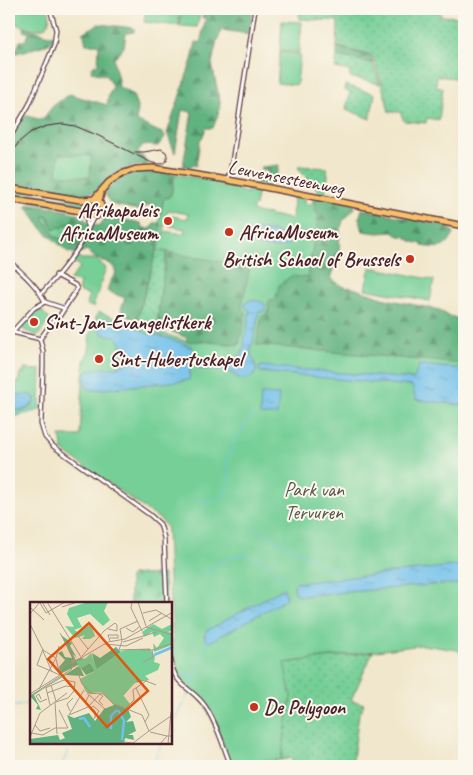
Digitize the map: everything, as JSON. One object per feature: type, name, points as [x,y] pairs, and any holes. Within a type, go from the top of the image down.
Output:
[{"type":"main road","name":"Leuvensesteenweg","points":[[94,201],[101,190],[112,180],[124,173],[147,167],[228,180],[464,226]]},
{"type":"main road","points":[[90,215],[85,206],[100,196],[106,185]]},
{"type":"main road","points":[[9,188],[83,201],[94,201],[102,207],[98,215],[90,215],[81,211],[9,199]]},
{"type":"main road","points":[[72,199],[90,198],[101,190]]},
{"type":"street","points":[[9,139],[30,105],[54,45],[56,30],[50,9]]},
{"type":"street","points":[[228,180],[255,9]]},
{"type":"street","points":[[71,210],[85,216],[88,228]]},
{"type":"street","points":[[41,294],[85,238],[90,224],[90,215]]},
{"type":"street","points":[[9,261],[24,274],[41,294],[45,302],[63,308]]},
{"type":"street","points":[[56,275],[75,285],[76,289],[59,317],[53,321],[40,339],[44,369],[41,421],[45,437],[53,446],[158,521],[164,538],[167,602]]},
{"type":"street","points":[[40,339],[12,332],[35,307],[45,302]]},
{"type":"street","points":[[172,666],[176,678],[204,705],[210,715],[231,766]]},
{"type":"green space","points":[[9,9],[48,9],[48,24],[43,28],[37,29],[15,23],[9,19]]},
{"type":"green space","points":[[146,9],[180,9],[179,26],[144,22]]},
{"type":"green space","points":[[182,9],[201,9],[197,27],[180,26]]},
{"type":"green space","points":[[204,9],[253,9],[249,34],[221,30],[217,40],[212,63],[220,109],[213,128],[206,128],[200,141],[196,166],[190,167],[183,166],[192,112],[182,110],[175,153],[167,133],[192,60],[196,42],[200,43],[206,18],[202,18]]},
{"type":"green space","points":[[300,9],[414,9],[440,12],[441,16],[464,17],[464,79],[437,76],[436,87],[443,88],[439,120],[427,118],[426,123],[404,121],[400,112],[389,112],[373,56],[337,47],[338,21],[299,19]]},
{"type":"green space","points":[[282,21],[302,22],[299,52],[280,51]]},
{"type":"green space","points":[[99,24],[134,28],[134,32],[126,33],[124,47],[114,59],[119,87],[133,95],[138,110],[136,121],[164,134],[165,137],[158,146],[143,145],[137,152],[145,159],[148,165],[136,166],[119,172],[107,180],[98,191],[82,195],[9,185],[9,139],[24,115],[42,120],[53,106],[69,94],[107,105],[113,86],[106,75],[91,72],[93,66],[98,64],[99,46],[97,44],[86,44],[82,33]]},
{"type":"green space","points":[[24,28],[54,36],[49,44],[13,54],[9,52],[10,50],[17,49],[20,41],[25,41],[28,37],[29,33],[23,31]]},
{"type":"green space","points":[[337,47],[371,56],[373,63],[337,56]]},
{"type":"green space","points":[[280,52],[300,54],[297,85],[277,83]]},
{"type":"green space","points":[[337,56],[373,63],[380,84],[350,77],[349,71],[335,68]]},
{"type":"green space","points":[[345,85],[375,94],[370,119],[346,109],[350,92],[344,90]]},
{"type":"green space","points":[[59,154],[91,156],[90,177],[57,175]]},
{"type":"green space","points":[[279,165],[276,182],[271,183],[269,186],[255,183],[257,173],[260,173],[265,180],[273,178],[266,175],[268,170],[263,171],[261,167]]},
{"type":"green space","points":[[299,166],[327,168],[328,176],[325,193],[321,194],[299,170]]},
{"type":"green space","points":[[146,169],[175,174],[171,195],[167,198],[160,214],[155,213],[154,208],[150,205],[146,206],[143,211],[110,203],[105,193],[117,179]]},
{"type":"green space","name":"Park van Tervuren","points":[[175,174],[234,184],[240,187],[239,191],[247,193],[248,188],[258,190],[255,206],[253,207],[254,212],[269,214],[272,217],[290,219],[293,214],[294,197],[305,199],[304,203],[312,205],[313,200],[314,209],[319,214],[307,277],[291,276],[279,285],[276,298],[270,300],[268,312],[262,316],[256,345],[464,364],[464,656],[457,650],[422,645],[284,663],[291,696],[281,760],[232,763],[205,704],[181,682],[174,669],[172,602],[170,602],[166,526],[161,520],[63,451],[60,436],[80,436],[84,362],[89,350],[89,338],[98,312],[189,342],[199,341],[239,345],[246,313],[242,305],[250,267],[157,250],[164,234],[159,233],[161,226],[159,223],[164,198],[168,198],[171,195]],"holes":[[[168,210],[188,214],[187,219],[172,216],[170,226],[185,229],[184,234],[164,231]]]},
{"type":"green space","points":[[9,189],[85,202],[84,211],[9,197]]},
{"type":"green space","points":[[325,192],[351,197],[355,208],[343,221],[340,230],[339,253],[330,278],[348,288],[350,287],[386,299],[440,310],[446,315],[464,320],[464,364],[256,345],[262,316],[268,313],[269,310],[268,304],[277,271],[307,277],[319,214],[314,210],[313,199]]},
{"type":"green space","points":[[27,204],[69,211],[79,215],[91,224],[100,226],[106,216],[141,223],[142,227],[148,229],[152,228],[154,223],[159,223],[164,234],[157,248],[137,320],[120,314],[125,298],[107,291],[116,273],[112,265],[96,258],[86,250],[78,254],[68,252],[44,231],[27,208]],"holes":[[[44,216],[46,216],[54,229],[63,228],[66,224],[72,223],[77,226],[74,235],[62,240],[55,236],[44,219]]]},
{"type":"green space","points":[[362,209],[443,225],[450,228],[454,234],[446,244],[437,248],[422,246],[422,244],[413,242],[393,232],[377,233],[363,231],[359,219]]},
{"type":"green space","points":[[46,216],[50,224],[57,227],[73,223],[77,226],[74,235],[62,240],[55,236],[43,219]]},
{"type":"green space","points":[[168,238],[158,326],[137,320],[157,248]]},
{"type":"green space","points":[[168,238],[250,267],[242,305],[246,313],[239,345],[199,341],[189,342],[186,341],[187,338],[158,326]]},
{"type":"green space","points":[[75,256],[82,259],[96,259],[106,268],[93,307],[87,305],[89,295],[78,291],[80,283],[70,280],[80,267],[72,260]]},
{"type":"green space","points":[[370,267],[434,280],[430,301],[365,289]]},
{"type":"green space","points":[[40,309],[50,319],[38,336],[24,330],[22,327],[27,318]]},
{"type":"green space","points":[[24,369],[41,370],[40,410],[9,418],[11,382],[18,383],[20,373],[24,373]],"holes":[[[13,396],[33,396],[35,399],[33,404],[23,411],[12,409]]]},
{"type":"green space","points":[[164,574],[166,602],[130,602],[130,577],[132,575]]},
{"type":"green space","points":[[373,652],[351,700],[364,704],[359,714],[352,766],[292,766],[292,758],[281,760],[291,696],[283,663]]},
{"type":"water","points":[[255,230],[280,234],[284,236],[288,244],[280,248],[272,248],[253,243],[248,238],[248,233],[255,232]]},
{"type":"water","points":[[252,300],[262,302],[266,307],[264,311],[259,312],[253,343],[250,348],[256,368],[254,375],[248,379],[241,379],[229,372],[200,369],[197,367],[194,362],[198,359],[231,360],[241,355],[245,344],[250,311],[246,308],[245,304]]},
{"type":"water","points":[[107,318],[138,328],[149,334],[193,347],[189,380],[92,390],[87,388],[85,379],[88,371],[118,367],[128,361],[119,339],[114,336],[103,335],[100,329],[100,324]]},
{"type":"water","points":[[419,365],[464,369],[464,405],[416,400],[412,386],[259,371],[260,366],[414,379]]},
{"type":"water","points":[[261,394],[279,395],[277,415],[260,415]]},
{"type":"water","points":[[15,395],[30,395],[35,398],[34,402],[23,410],[12,409]]},
{"type":"water","points":[[464,565],[464,584],[443,584],[301,596],[295,592],[294,585],[296,583]]},
{"type":"water","points":[[284,588],[285,600],[210,642],[206,640],[204,635],[208,630]]},
{"type":"waterway","points":[[34,410],[40,398]]},
{"type":"waterway","points":[[9,416],[33,412]]},
{"type":"waterway","points":[[228,457],[235,439],[255,413]]},
{"type":"waterway","points":[[204,500],[216,502],[226,493],[224,491],[229,489],[227,484],[230,481],[227,476],[229,469],[226,464],[227,459]]},
{"type":"waterway","points":[[195,498],[202,500]]},
{"type":"waterway","points":[[252,527],[271,537]]},
{"type":"waterway","points":[[273,539],[288,546]]},
{"type":"waterway","points":[[291,547],[315,560],[321,567],[329,567],[339,573]]},
{"type":"waterway","points":[[200,572],[209,571],[227,558],[245,554],[251,557]]},
{"type":"waterway","points":[[255,558],[273,567],[280,574],[284,582]]},
{"type":"waterway","points":[[206,648],[208,641]]},
{"type":"waterway","points":[[197,671],[203,653]]},
{"type":"waterway","points":[[190,689],[197,673]]},
{"type":"waterway","points":[[176,674],[196,675]]},
{"type":"waterway","points":[[172,719],[177,718],[189,692]]},
{"type":"waterway","points":[[9,707],[23,705],[30,701]]},
{"type":"waterway","points":[[172,724],[172,729]]},
{"type":"waterway","points":[[62,766],[69,745]]},
{"type":"waterway","points":[[155,766],[155,759],[161,745]]},
{"type":"tram line","points":[[9,156],[19,142],[31,132],[47,126],[63,124],[75,126],[99,136],[150,162],[160,164],[167,160],[166,152],[161,149],[135,152]]},
{"type":"place","name":"Afrikapaleis AfricaMuseum","points":[[168,221]]},
{"type":"place","name":"AfricaMuseum","points":[[229,232]]},
{"type":"place","name":"British School of Brussels","points":[[410,259]]},
{"type":"place","name":"Sint-Jan-Evangelistkerk","points":[[34,322]]},
{"type":"place","name":"Sint-Hubertuskapel","points":[[99,359]]},
{"type":"place","name":"De Polygoon","points":[[254,707]]}]
